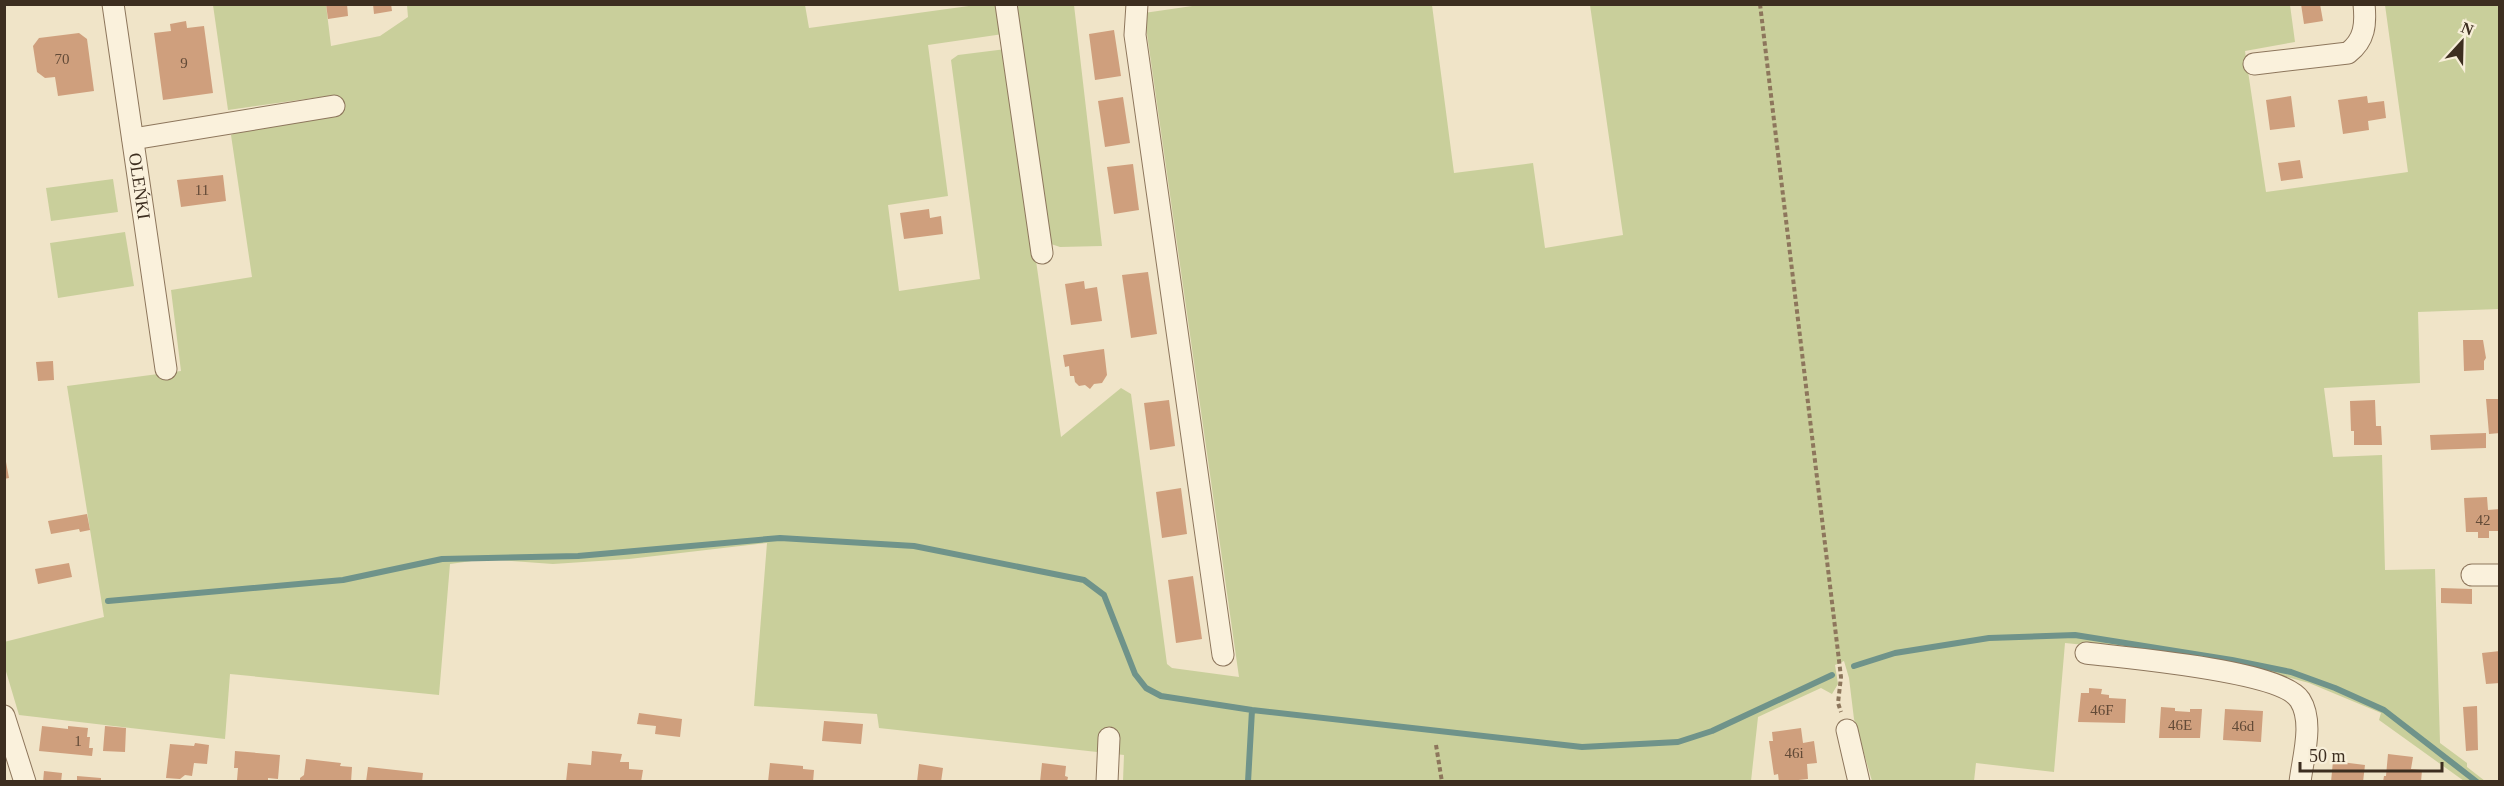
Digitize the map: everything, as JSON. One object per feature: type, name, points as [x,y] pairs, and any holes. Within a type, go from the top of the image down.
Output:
[{"type":"street","name":"OLEŃKI","points":[[113,4],[166,369]]},
{"type":"street","points":[[1006,4],[1042,253]]},
{"type":"street","points":[[1137,4],[1135,35],[1223,655]]},
{"type":"street","points":[[2254,64],[2349,53],[2360,42],[2366,23],[2364,4]]},
{"type":"street","points":[[133,139],[334,106]]},
{"type":"street","points":[[2472,575],[2499,575]]},
{"type":"street","points":[[2086,653],[2238,673],[2271,682],[2294,693],[2300,700],[2307,722],[2300,782]]},
{"type":"street","points":[[4,716],[25,782]]},
{"type":"street","points":[[1847,730],[1859,782]]},
{"type":"street","points":[[1107,782],[1109,738]]},
{"type":"path","points":[[1760,4],[1842,677],[1838,703],[1847,730]]},
{"type":"path","points":[[1436,745],[1442,782]]},
{"type":"green space","points":[[1206,4],[1432,5],[1454,173],[1533,163],[1545,248],[1623,235],[1590,5],[2290,5],[2295,42],[2245,51],[2266,192],[2408,172],[2385,5],[2499,5],[2499,309],[2418,312],[2420,383],[2324,388],[2333,457],[2382,455],[2385,570],[2435,569],[2440,743],[2467,763],[2467,767],[2485,781],[2464,781],[2379,720],[2381,713],[2309,683],[2268,672],[2065,643],[2054,772],[1976,763],[1974,781],[1872,781],[1854,719],[1849,678],[1844,661],[1835,665],[1838,684],[1832,694],[1821,688],[1758,717],[1751,781],[1123,781],[1124,755],[879,728],[877,714],[754,706],[767,543],[629,559],[553,564],[486,559],[450,564],[439,695],[230,674],[225,739],[19,715],[5,668],[4,642],[104,617],[67,386],[181,371],[171,290],[252,277],[231,135],[247,128],[338,112],[335,95],[228,110],[213,5],[326,5],[331,46],[380,36],[408,17],[407,5],[805,5],[809,28],[976,5],[1000,5],[1003,34],[928,45],[948,196],[888,205],[899,291],[980,279],[951,60],[958,55],[1006,49],[1061,437],[1121,388],[1131,394],[1167,664],[1172,668],[1239,677],[1144,13]]},
{"type":"green space","points":[[1012,5],[1074,5],[1102,246],[1060,247],[1051,244]]},
{"type":"green space","points":[[113,179],[118,212],[51,221],[46,188]]},
{"type":"green space","points":[[125,232],[134,286],[58,298],[50,243]]},
{"type":"building","points":[[326,4],[347,4],[348,16],[328,19]]},
{"type":"building","points":[[373,4],[391,4],[392,11],[374,14]]},
{"type":"building","points":[[2301,4],[2320,4],[2323,21],[2304,24]]},
{"type":"building","points":[[186,21],[187,28],[204,26],[213,93],[163,100],[154,33],[171,31],[170,24]]},
{"type":"building","points":[[1114,30],[1121,76],[1095,80],[1089,34]]},
{"type":"building","points":[[79,33],[87,39],[94,91],[58,96],[55,77],[45,78],[37,72],[33,46],[39,38]]},
{"type":"building","points":[[2291,96],[2295,127],[2270,130],[2266,100]]},
{"type":"building","points":[[2367,96],[2368,103],[2384,101],[2386,118],[2368,121],[2369,130],[2343,134],[2338,100]]},
{"type":"building","points":[[1123,97],[1130,143],[1105,147],[1098,101]]},
{"type":"building","points":[[2300,160],[2303,178],[2281,181],[2278,163]]},
{"type":"building","points":[[1133,164],[1139,210],[1114,214],[1107,167]]},
{"type":"building","points":[[223,175],[226,201],[181,207],[177,180]]},
{"type":"building","points":[[929,209],[930,218],[941,216],[943,234],[904,239],[900,213]]},
{"type":"building","points":[[1148,272],[1157,334],[1131,338],[1122,275]]},
{"type":"building","points":[[1084,281],[1085,289],[1097,287],[1102,321],[1071,325],[1065,284]]},
{"type":"building","points":[[2463,340],[2483,340],[2486,358],[2484,370],[2464,371]]},
{"type":"building","points":[[1104,349],[1107,375],[1102,383],[1094,384],[1090,389],[1085,385],[1079,386],[1074,376],[1070,376],[1069,366],[1065,367],[1063,355]]},
{"type":"building","points":[[53,361],[54,380],[38,381],[36,362]]},
{"type":"building","points":[[2486,399],[2500,399],[2500,433],[2489,434]]},
{"type":"building","points":[[1169,400],[1175,446],[1150,450],[1144,403]]},
{"type":"building","points":[[2375,400],[2376,426],[2381,426],[2382,445],[2354,445],[2350,401]]},
{"type":"building","points":[[2486,433],[2486,448],[2431,450],[2430,435]]},
{"type":"building","points":[[4,451],[9,478],[4,479]]},
{"type":"building","points":[[1181,488],[1187,534],[1162,538],[1156,492]]},
{"type":"building","points":[[2487,497],[2488,510],[2500,509],[2500,531],[2489,531],[2489,538],[2478,538],[2478,532],[2466,532],[2464,498]]},
{"type":"building","points":[[87,514],[90,530],[80,532],[79,529],[51,534],[48,521]]},
{"type":"building","points":[[69,563],[72,577],[38,584],[35,569]]},
{"type":"building","points":[[1193,576],[1202,639],[1176,643],[1168,580]]},
{"type":"building","points":[[2441,588],[2472,589],[2472,604],[2441,603]]},
{"type":"building","points":[[2500,651],[2500,683],[2486,684],[2482,653]]},
{"type":"building","points":[[2089,688],[2102,689],[2101,694],[2109,695],[2109,698],[2126,699],[2125,723],[2078,722],[2081,693],[2089,693]]},
{"type":"building","points":[[2477,706],[2478,750],[2466,751],[2463,707]]},
{"type":"building","points":[[2161,707],[2190,712],[2190,709],[2202,709],[2200,738],[2159,738]]},
{"type":"building","points":[[2225,709],[2263,711],[2261,742],[2223,740]]},
{"type":"building","points":[[639,713],[682,719],[680,737],[655,734],[656,726],[637,724]]},
{"type":"building","points":[[824,721],[863,724],[861,744],[822,741]]},
{"type":"building","points":[[42,726],[68,729],[68,726],[88,728],[87,737],[90,737],[89,748],[93,748],[92,756],[39,751]]},
{"type":"building","points":[[105,726],[126,728],[125,752],[103,751]]},
{"type":"building","points":[[1801,728],[1803,743],[1814,741],[1817,763],[1807,764],[1808,779],[1779,782],[1778,774],[1774,775],[1769,741],[1773,741],[1772,732]]},
{"type":"building","points":[[195,743],[209,745],[207,764],[194,763],[192,776],[185,775],[180,779],[166,778],[170,744],[194,746]]},
{"type":"building","points":[[235,751],[280,755],[278,779],[268,778],[268,782],[237,780],[238,768],[234,768]]},
{"type":"building","points":[[592,751],[622,754],[620,762],[629,762],[629,769],[643,770],[641,782],[566,782],[568,763],[591,765]]},
{"type":"building","points":[[2388,754],[2413,757],[2411,769],[2422,770],[2421,782],[2383,782],[2386,776]]},
{"type":"building","points":[[306,759],[341,763],[340,766],[352,767],[351,782],[300,782],[300,778],[304,775]]},
{"type":"building","points":[[2333,761],[2365,765],[2363,782],[2331,782]]},
{"type":"building","points":[[770,763],[803,766],[803,769],[814,770],[813,782],[768,782]]},
{"type":"building","points":[[1042,763],[1066,766],[1067,782],[1040,782]]},
{"type":"building","points":[[919,764],[943,768],[941,782],[917,782]]},
{"type":"building","points":[[368,767],[423,773],[422,782],[366,782]]},
{"type":"building","points":[[44,771],[62,773],[61,782],[43,782]]},
{"type":"building","points":[[77,776],[101,778],[101,782],[77,782]]},
{"type":"waterway","points":[[108,601],[343,580],[442,559],[578,556],[780,538],[914,546],[1084,580],[1104,595],[1135,674],[1146,688],[1161,696],[1252,710],[1582,747],[1678,742],[1712,731],[1832,675]]},
{"type":"waterway","points":[[1854,666],[1895,653],[1989,638],[2075,635],[2232,660],[2291,672],[2335,688],[2384,710],[2477,782]]},
{"type":"waterway","points":[[1248,782],[1252,710]]}]
